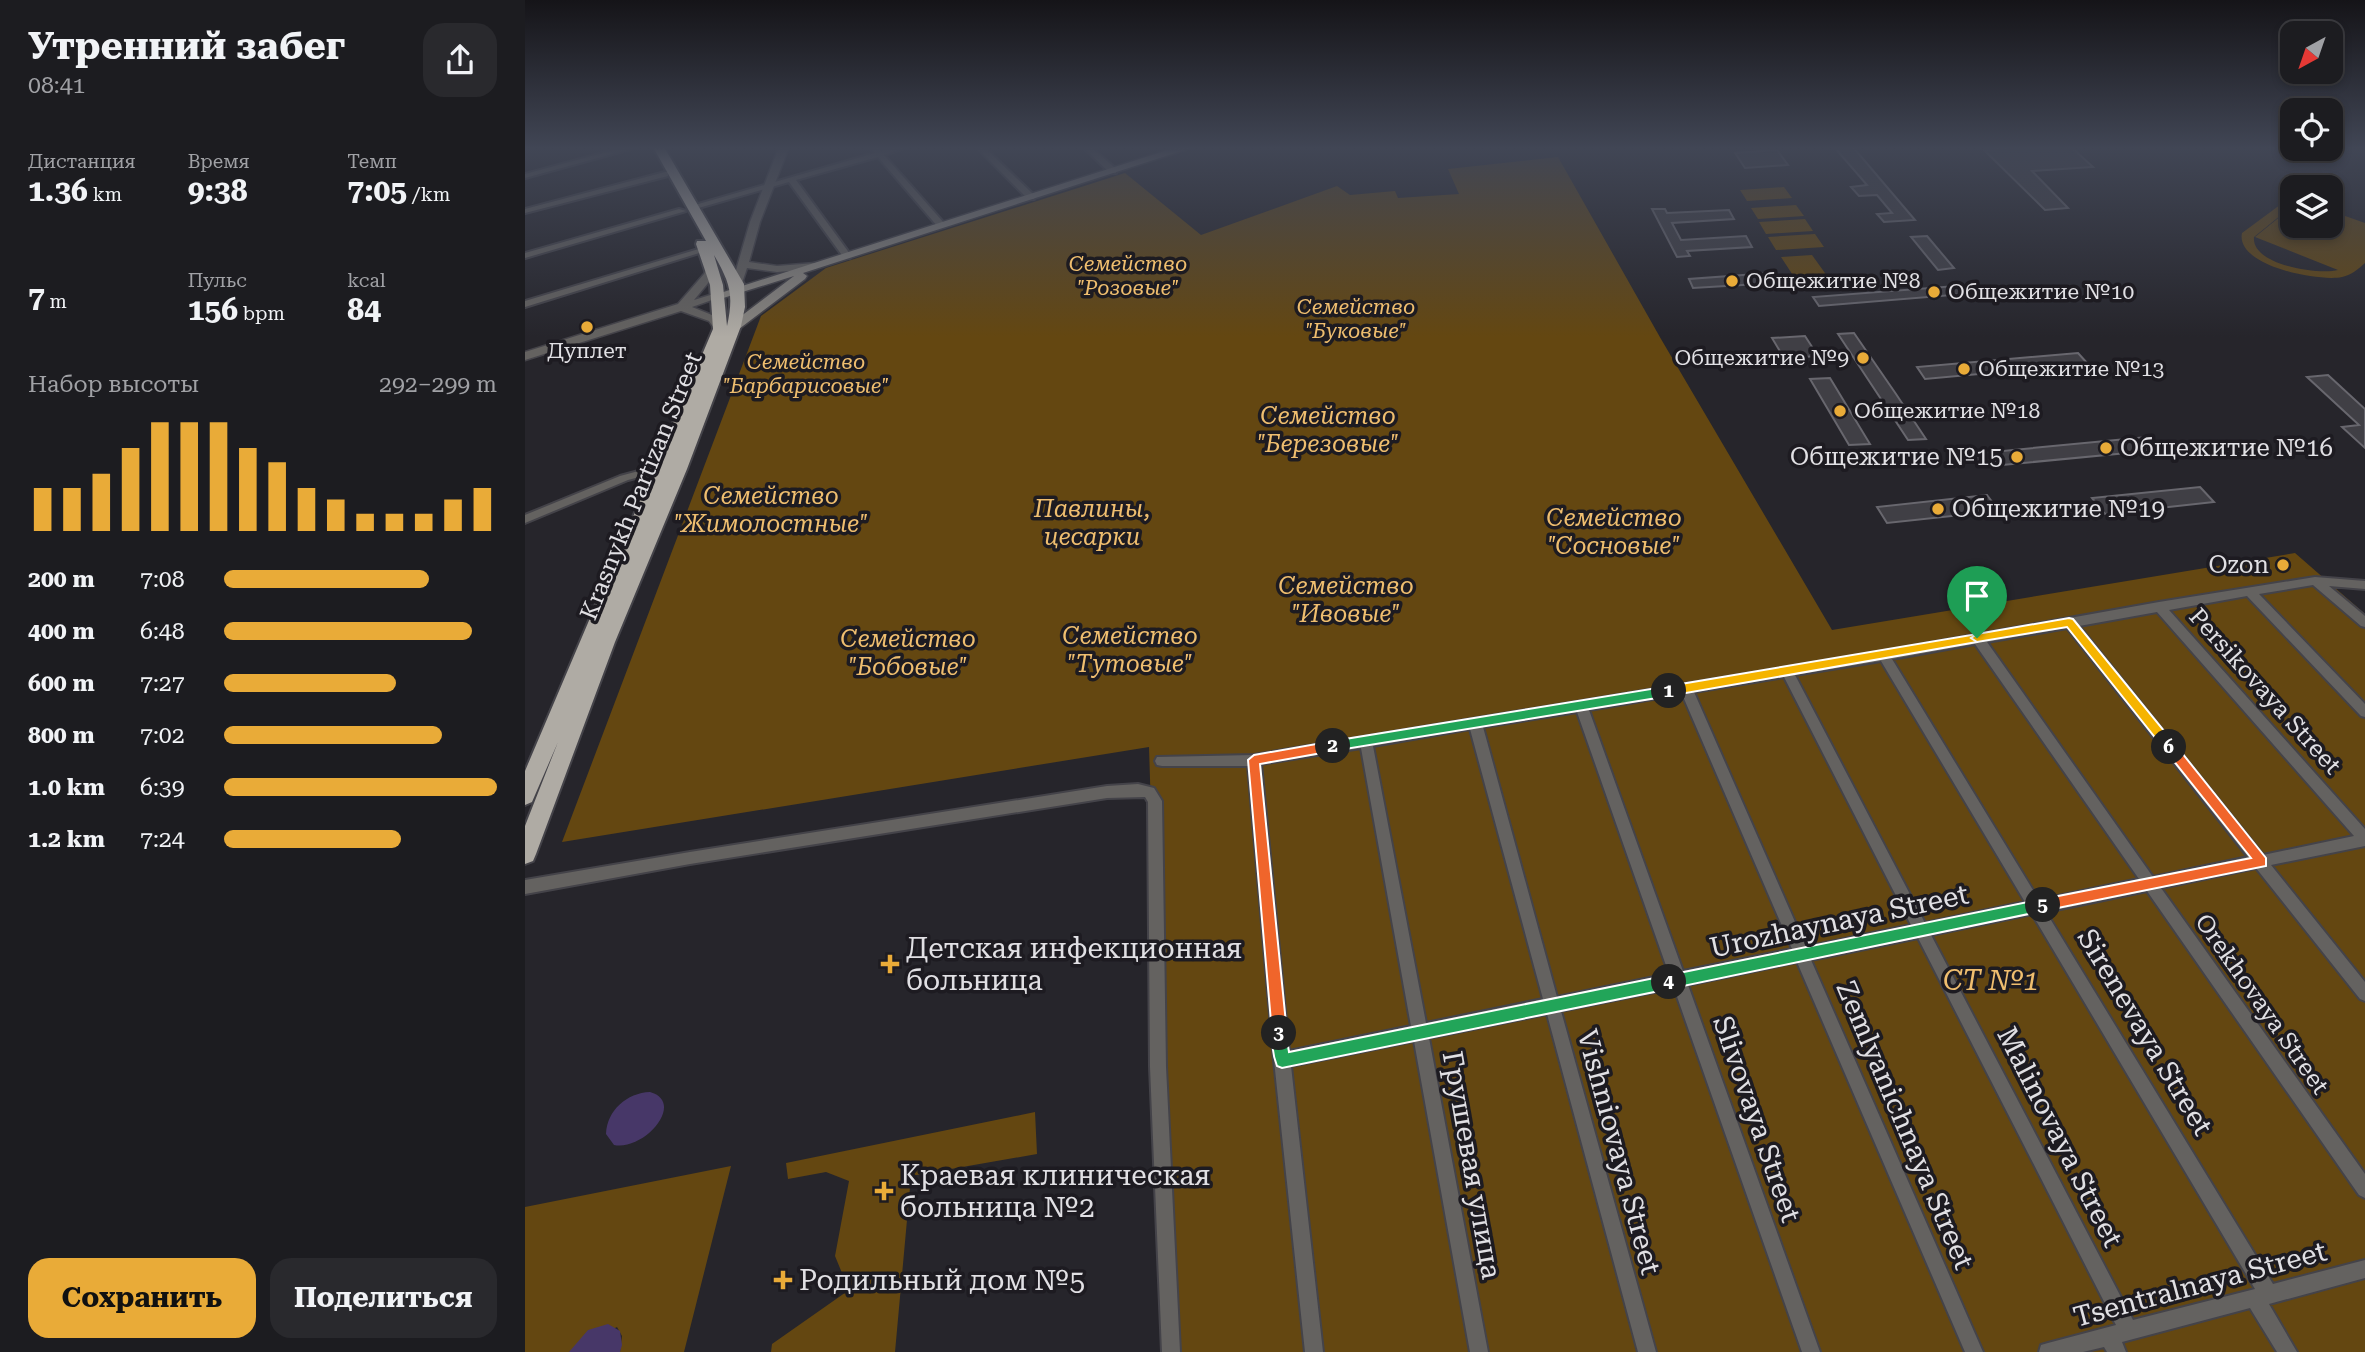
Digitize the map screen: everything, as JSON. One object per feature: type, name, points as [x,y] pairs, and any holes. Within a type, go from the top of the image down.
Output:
[{"type":"highway","name":"Krasnykh Partizan Street","points":[[525,854],[606,642],[679,469],[727,327],[738,286],[705,250],[687,210]]},
{"type":"highway","name":"Krasnykh Partizan Street","points":[[525,796],[661,468],[727,327],[717,262],[688,210]]},
{"type":"main road","points":[[720,295],[738,286],[815,266],[989,210]]},
{"type":"main road","points":[[727,327],[815,266]]},
{"type":"street","points":[[525,256],[683,210]]},
{"type":"street","points":[[738,286],[747,247],[760,210]]},
{"type":"street","points":[[814,210],[847,256]]},
{"type":"street","points":[[928,210],[941,225]]},
{"type":"street","points":[[681,307],[717,262],[736,255],[747,247]]},
{"type":"street","points":[[525,304],[705,250]]},
{"type":"street","points":[[744,264],[776,269],[815,266]]},
{"type":"street","points":[[525,356],[720,295]]},
{"type":"street","points":[[681,307],[727,327]]},
{"type":"street","points":[[525,519],[624,478],[661,468]]},
{"type":"street","points":[[2353,572],[2365,579]]},
{"type":"street","points":[[1162,761],[1254,760],[1884,656],[2249,591],[2315,581],[2365,585]]},
{"type":"street","points":[[2315,581],[2365,623]]},
{"type":"street","points":[[2249,591],[2365,712]]},
{"type":"street","name":"Persikovaya Street","points":[[2159,606],[2365,840]]},
{"type":"street","points":[[2069,622],[2365,994]]},
{"type":"street","name":"Orekhovaya Street","points":[[1977,638],[2365,1189]]},
{"type":"street","name":"Sirenevaya Street","points":[[1884,656],[2036,906],[2262,1297],[2288,1352]]},
{"type":"street","name":"Malinovaya Street","points":[[1787,671],[2129,1331]]},
{"type":"street","name":"Zemlyanichnaya Street","points":[[1686,688],[1975,1352]]},
{"type":"street","name":"Slivovaya Street","points":[[1581,706],[1811,1352]]},
{"type":"street","name":"Vishniovaya Street","points":[[1475,723],[1647,1352]]},
{"type":"street","name":"Грушевая улица","points":[[1366,741],[1479,1352]]},
{"type":"street","points":[[1254,760],[1282,1060],[1314,1352]]},
{"type":"street","points":[[525,887],[1107,792],[1149,792],[1155,801],[1158,1067],[1171,1352]]},
{"type":"street","name":"Urozhaynaya Street","points":[[1282,1060],[2365,840]]},
{"type":"street","name":"Tsentralnaya Street","points":[[2048,1352],[2113,1345],[2129,1331],[2365,1269]]},
{"type":"green space","name":"СТ №1","points":[[1008,210],[1170,210],[1201,235],[1270,210],[1588,210],[1832,630],[2295,553],[2365,614],[2365,1352],[1168,1352],[1149,747],[562,842],[761,316],[826,268]]},
{"type":"green space","points":[[1752,210],[1800,210],[1804,216],[1758,219]]},
{"type":"green space","points":[[2273,210],[2280,210],[2280,216],[2254,237],[2256,247],[2263,255],[2287,266],[2302,269],[2338,270],[2255,237],[2280,217],[2280,238],[2343,238],[2343,215],[2365,223],[2365,263],[2346,276],[2316,277],[2281,269],[2265,263],[2243,245],[2242,233]]},
{"type":"green space","points":[[1805,219],[1813,231],[1766,234],[1759,222]]},
{"type":"green space","points":[[1815,234],[1824,247],[1776,250],[1768,237]]},
{"type":"green space","points":[[1812,255],[1830,280],[1798,283],[1781,257]]},
{"type":"green space","points":[[1035,1112],[1037,1154],[911,1176],[895,1352],[771,1352],[772,1344],[849,1290],[835,1256],[849,1181],[826,1172],[788,1179],[786,1163]]},
{"type":"green space","points":[[731,1166],[684,1352],[620,1352],[622,1336],[617,1327],[569,1352],[525,1352],[525,1207]]},
{"type":"shaded area","points":[[650,1092],[660,1097],[664,1105],[663,1115],[657,1124],[649,1134],[638,1141],[614,1145],[606,1134],[614,1110],[626,1099]]},
{"type":"shaded area","points":[[608,1324],[620,1331],[620,1352],[569,1352],[588,1330]]},
{"type":"building","points":[[1653,210],[1666,210],[1667,213],[1729,210],[1734,219],[1672,223],[1681,240],[1746,236],[1752,247],[1687,251],[1690,256],[1677,257]]},
{"type":"building","points":[[1890,210],[1907,210],[1915,220],[1884,222],[1877,214],[1892,213]]},
{"type":"building","points":[[1927,236],[1954,268],[1938,270],[1911,237]]},
{"type":"building","name":"Общежитие №8","points":[[1770,273],[1775,283],[1693,288],[1689,279]]},
{"type":"building","points":[[1969,285],[1977,293],[1819,306],[1813,297]]},
{"type":"building","points":[[1854,333],[1926,439],[1908,440],[1838,334]]},
{"type":"building","points":[[1805,336],[1818,356],[1784,358],[1772,338]]},
{"type":"building","points":[[2078,353],[2088,364],[1925,379],[1917,367]]},
{"type":"building","points":[[2328,375],[2365,409],[2365,448],[2342,427],[2359,425],[2307,377]]},
{"type":"building","name":"Общежитие №18","points":[[1830,378],[1870,444],[1849,445],[1810,379]]},
{"type":"building","points":[[2147,437],[2159,450],[1981,467],[1971,454]]},
{"type":"building","points":[[2200,487],[2214,502],[2105,514],[2092,498]]},
{"type":"building","name":"Общежитие №19","points":[[1987,495],[1999,511],[1887,523],[1877,507]]},
{"type":"place","name":"Общежитие №8","points":[[1732,281]]},
{"type":"place","name":"Общежитие №10","points":[[1934,292]]},
{"type":"place","name":"Дуплет","points":[[587,327]]},
{"type":"place","name":"Общежитие №9","points":[[1863,358]]},
{"type":"place","name":"Общежитие №13","points":[[1964,369]]},
{"type":"place","name":"Общежитие №18","points":[[1840,411]]},
{"type":"place","name":"Общежитие №16","points":[[2106,448]]},
{"type":"place","name":"Общежитие №15","points":[[2017,457]]},
{"type":"place","name":"Общежитие №19","points":[[1938,509]]},
{"type":"place","name":"Ozon","points":[[2283,565]]},
{"type":"place","name":"Детская инфекционная больница","points":[[890,964]]},
{"type":"place","name":"Краевая клиническая больница №2","points":[[884,1191]]},
{"type":"place","name":"Родильный дом №5","points":[[783,1280]]},
{"type":"route","points":[[2069,622],[2262,862],[1282,1060],[1254,760],[1884,656],[1977,638],[2069,622]]},
{"type":"park label","name":"Семейство \"Розовые\"","points":[[1128,276]]},
{"type":"park label","name":"Семейство \"Буковые\"","points":[[1356,319]]},
{"type":"park label","name":"Семейство \"Барбарисовые\"","points":[[806,374]]},
{"type":"park label","name":"Семейство \"Березовые\"","points":[[1328,430]]},
{"type":"park label","name":"Семейство \"Жимолостные\"","points":[[771,510]]},
{"type":"park label","name":"Павлины, цесарки","points":[[1092,523]]},
{"type":"park label","name":"Семейство \"Сосновые\"","points":[[1614,532]]},
{"type":"park label","name":"Семейство \"Ивовые\"","points":[[1346,600]]},
{"type":"park label","name":"Семейство \"Тутовые\"","points":[[1130,650]]},
{"type":"park label","name":"Семейство \"Бобовые\"","points":[[908,653]]}]
